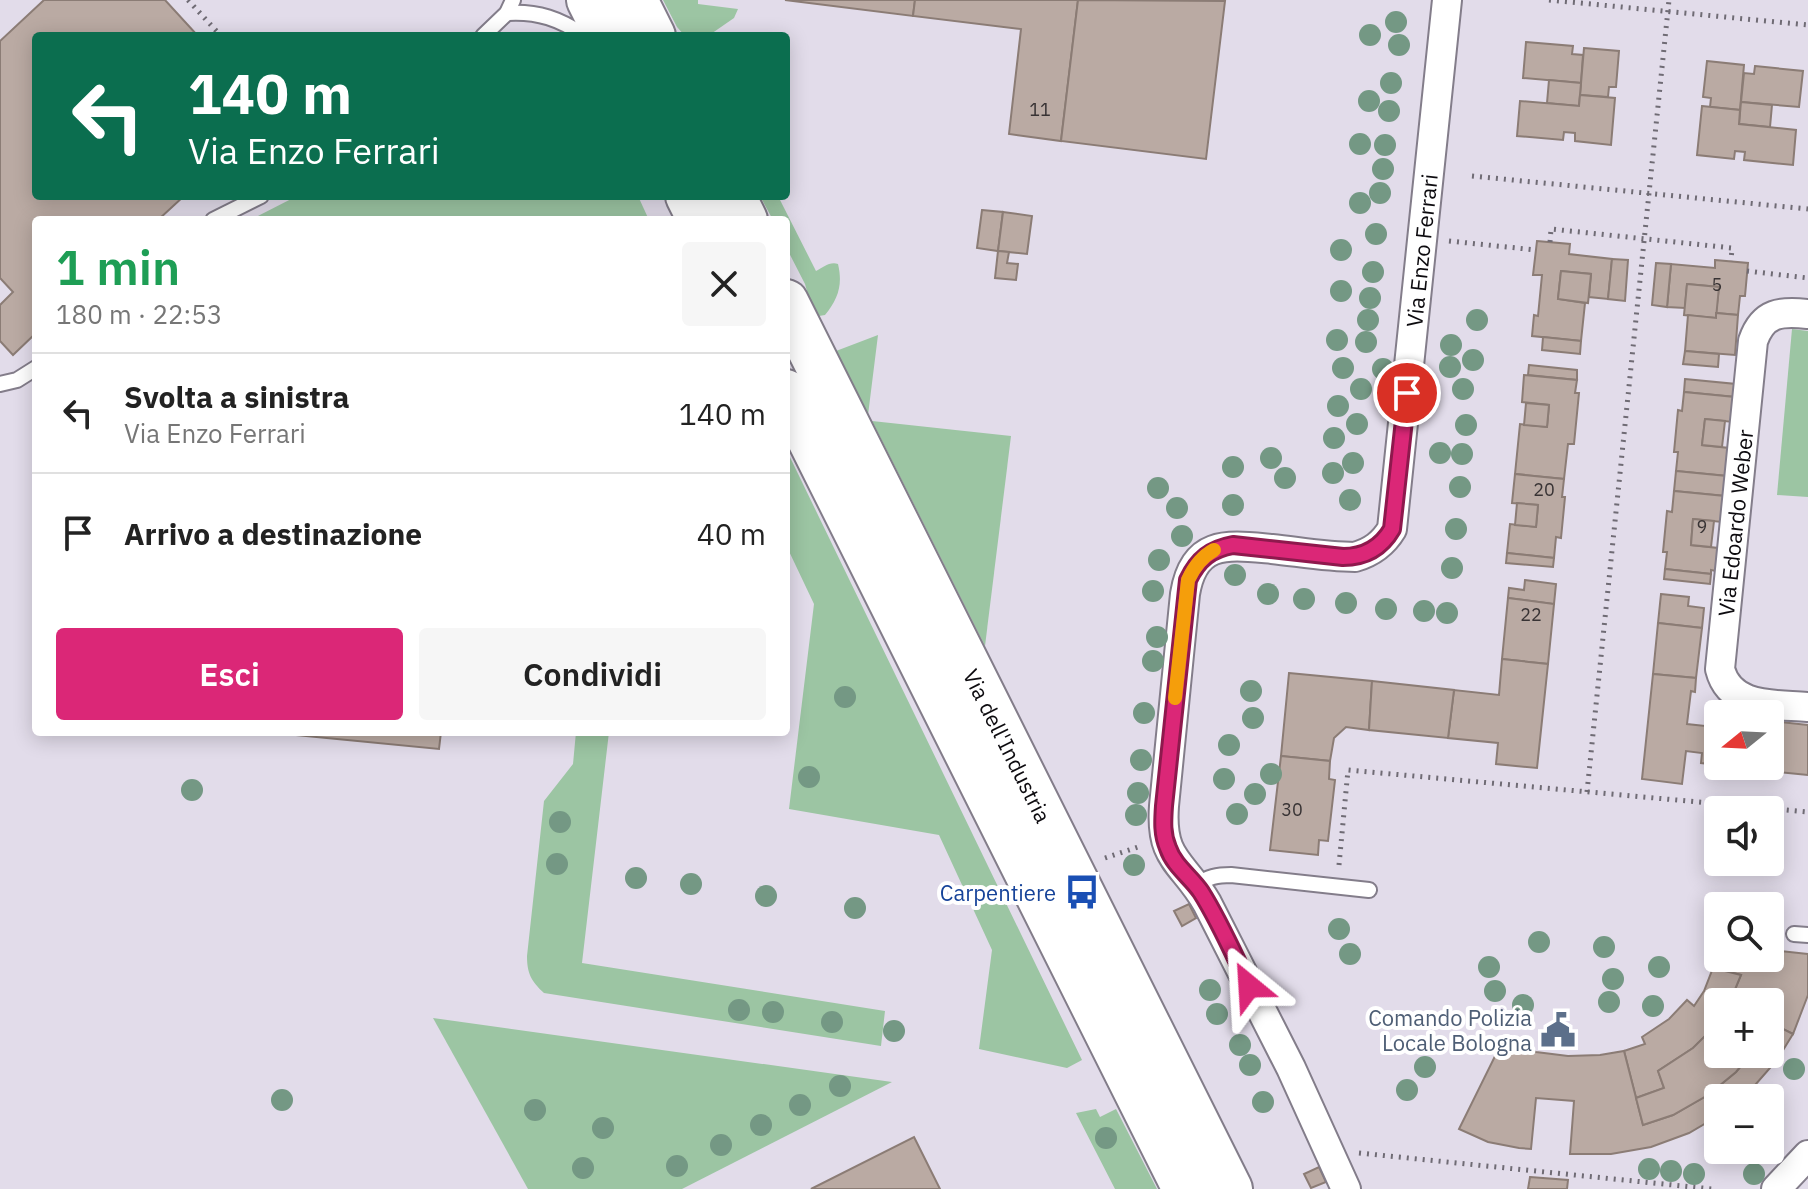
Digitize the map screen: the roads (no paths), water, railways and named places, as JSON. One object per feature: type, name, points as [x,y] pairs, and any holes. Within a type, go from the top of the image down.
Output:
[{"type":"main road","points":[[589,0],[605,32]]},
{"type":"main road","points":[[635,0],[651,32]]},
{"type":"main road","name":"Via dell'Industria","points":[[790,310],[1230,1189]]},
{"type":"main road","name":"Via dell'Industria","points":[[790,400],[1185,1189]]},
{"type":"street","name":"Via Enzo Ferrari","points":[[1346,1189],[1291,1068],[1207,903],[1169,851],[1163,826],[1185,594],[1194,567],[1211,552],[1233,545],[1355,557],[1377,548],[1392,529],[1447,0]]},
{"type":"street","name":"Via Edoardo Weber","points":[[1808,314],[1789,312],[1775,315],[1761,325],[1753,341],[1720,669],[1729,689],[1741,698],[1752,702],[1808,707]]},
{"type":"street","points":[[1776,1189],[1808,1155]]},
{"type":"lane","points":[[487,32],[510,7],[543,15],[579,32]]},
{"type":"lane","points":[[221,216],[253,200]]},
{"type":"lane","points":[[0,384],[17,380],[32,371]]},
{"type":"lane","points":[[1196,885],[1206,878],[1231,875],[1369,890]]},
{"type":"place","name":"Carpentiere","points":[[1082,892]]},
{"type":"place","name":"Comando Polizia Locale Bologna","points":[[1558,1030]]}]
